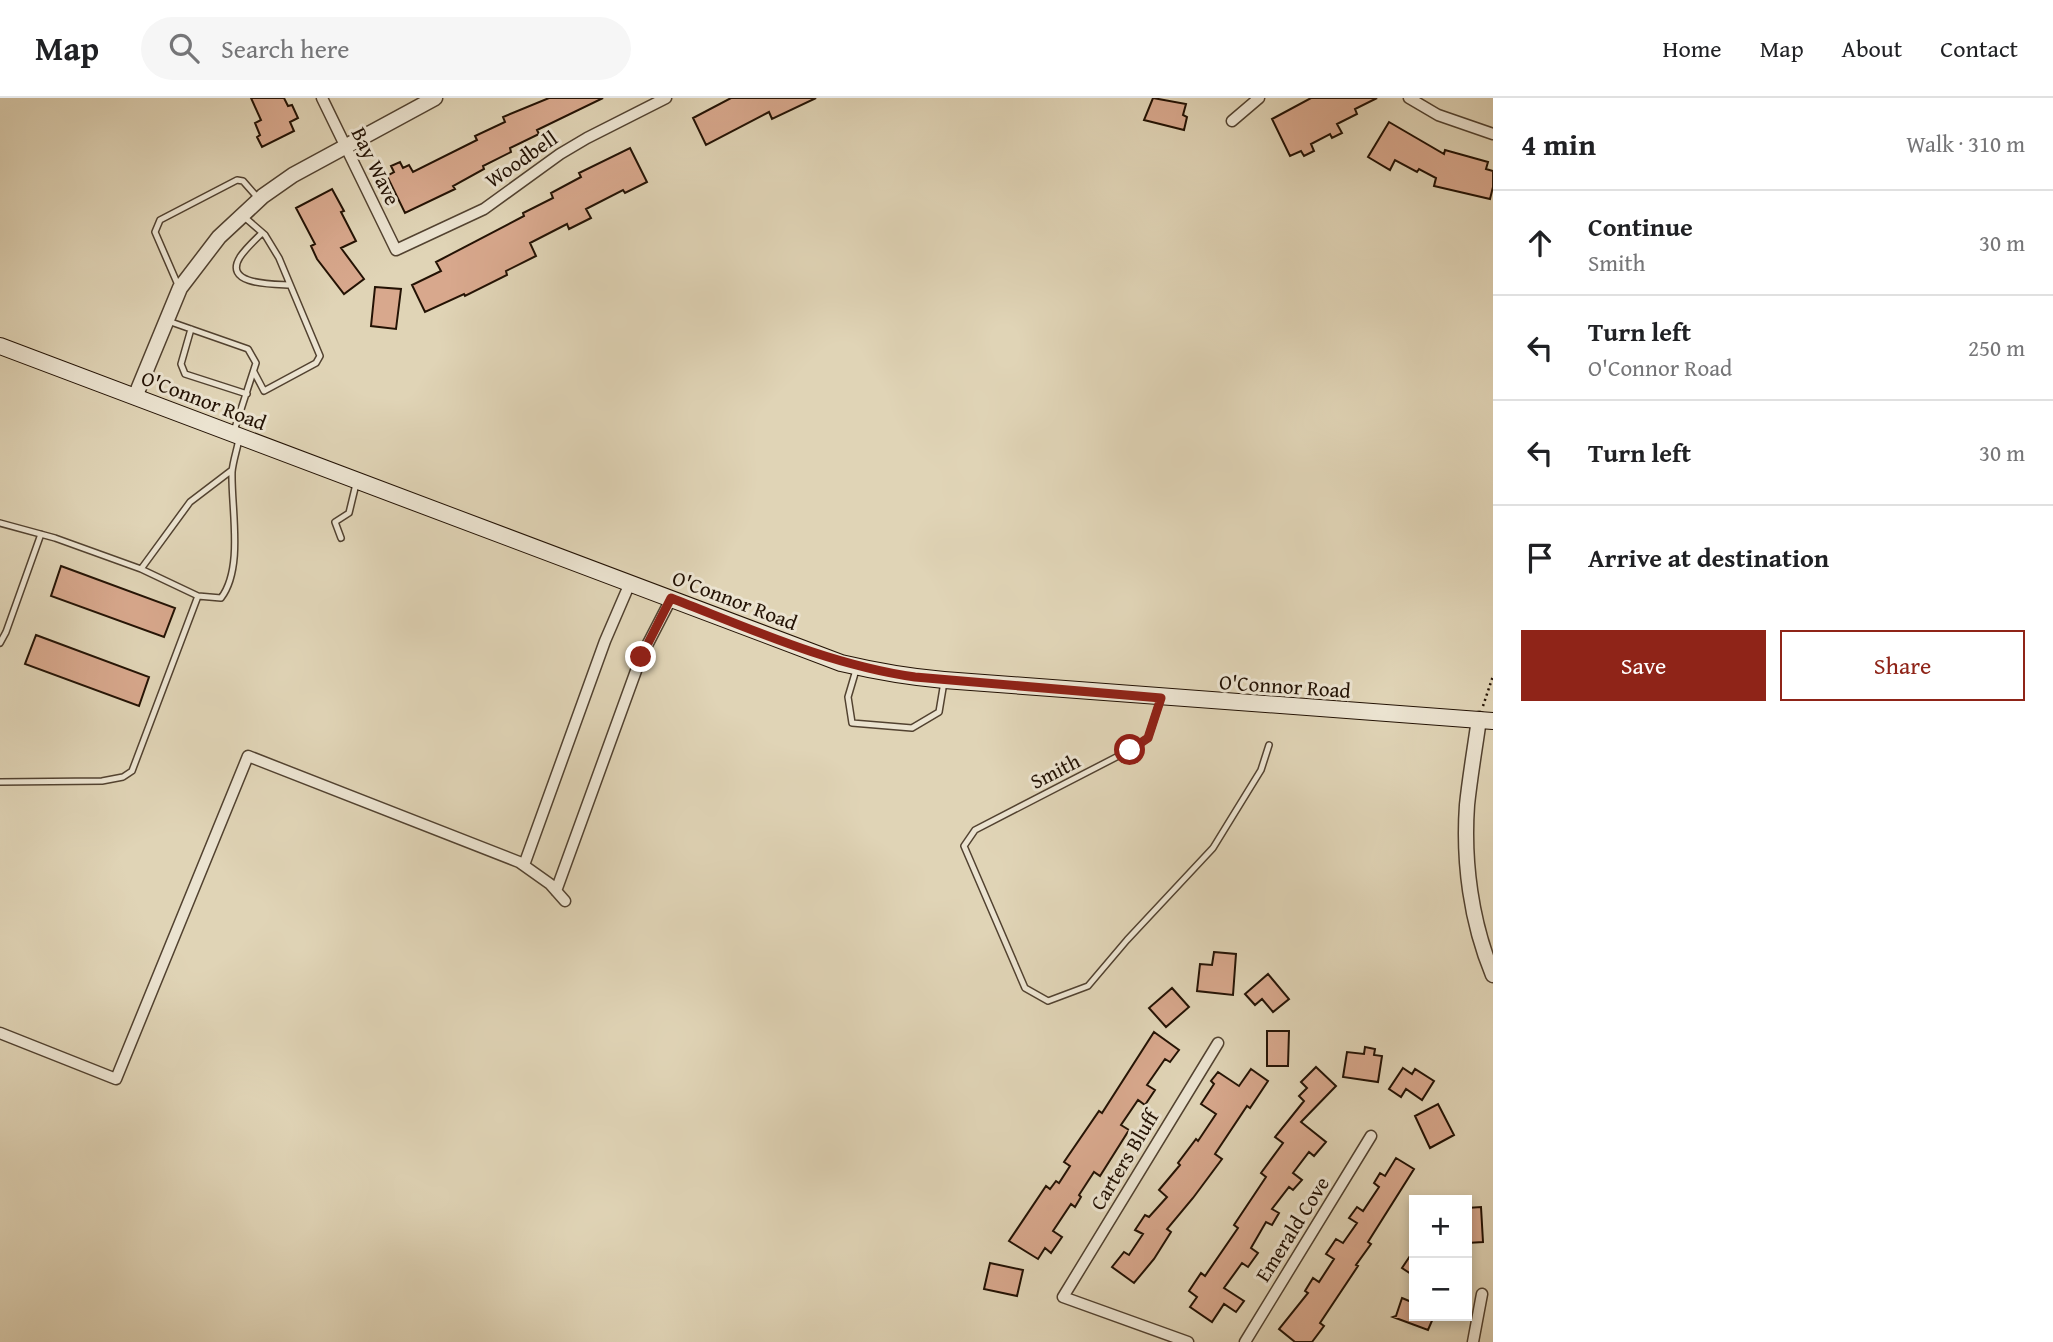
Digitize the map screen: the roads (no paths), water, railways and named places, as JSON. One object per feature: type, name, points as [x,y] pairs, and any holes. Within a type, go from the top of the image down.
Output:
[{"type":"main road","name":"O'Connor Road","points":[[0,346],[857,667],[944,680],[1486,720]]},
{"type":"street","name":"Bay Wave","points":[[322,98],[396,250]]},
{"type":"street","points":[[135,397],[180,288],[219,237],[259,200],[293,175],[435,98]]},
{"type":"street","name":"Woodbell","points":[[396,250],[484,209],[560,154],[666,98]]},
{"type":"street","points":[[1232,121],[1259,98]]},
{"type":"street","points":[[1409,98],[1438,115],[1493,134]]},
{"type":"street","points":[[524,865],[605,641],[630,583]]},
{"type":"street","points":[[556,891],[641,657],[671,598]]},
{"type":"street","points":[[1486,720],[1467,806],[1467,847],[1476,921],[1493,975]]},
{"type":"street","points":[[0,1033],[116,1079],[248,756],[524,865],[565,901]]},
{"type":"street","name":"Carters Bluff","points":[[1188,1342],[1063,1297],[1219,1043]]},
{"type":"street","name":"Emerald Cove","points":[[1245,1342],[1371,1136]]},
{"type":"street","points":[[1473,1342],[1482,1294]]},
{"type":"lane","points":[[180,288],[155,232],[160,220],[237,180],[243,181],[259,200]]},
{"type":"lane","points":[[242,215],[262,233],[279,258],[320,356],[316,363],[264,391],[254,372]]},
{"type":"lane","points":[[262,233],[239,258],[236,267],[239,274],[245,280],[290,285]]},
{"type":"lane","points":[[0,523],[41,534],[141,569],[198,596],[220,598],[226,592],[230,579],[234,534],[232,470],[237,435],[256,363],[248,349],[165,320]]},
{"type":"lane","points":[[191,329],[181,364],[185,374],[247,394]]},
{"type":"lane","points":[[208,346],[211,337]]},
{"type":"lane","points":[[229,353],[232,343]]},
{"type":"lane","points":[[197,378],[200,370]]},
{"type":"lane","points":[[218,385],[220,377]]},
{"type":"lane","points":[[141,569],[190,502],[232,470]]},
{"type":"lane","points":[[341,538],[335,522],[349,513],[357,481]]},
{"type":"lane","points":[[0,643],[41,534]]},
{"type":"lane","points":[[0,782],[102,782],[123,778],[132,771],[198,596]]},
{"type":"lane","points":[[857,667],[848,697],[852,723],[912,728],[939,712],[944,680]]},
{"type":"lane","name":"Smith","points":[[1161,698],[1148,738],[1130,750],[975,830],[964,846],[1025,988],[1048,1001],[1088,986],[1213,848],[1261,770],[1269,745]]}]
